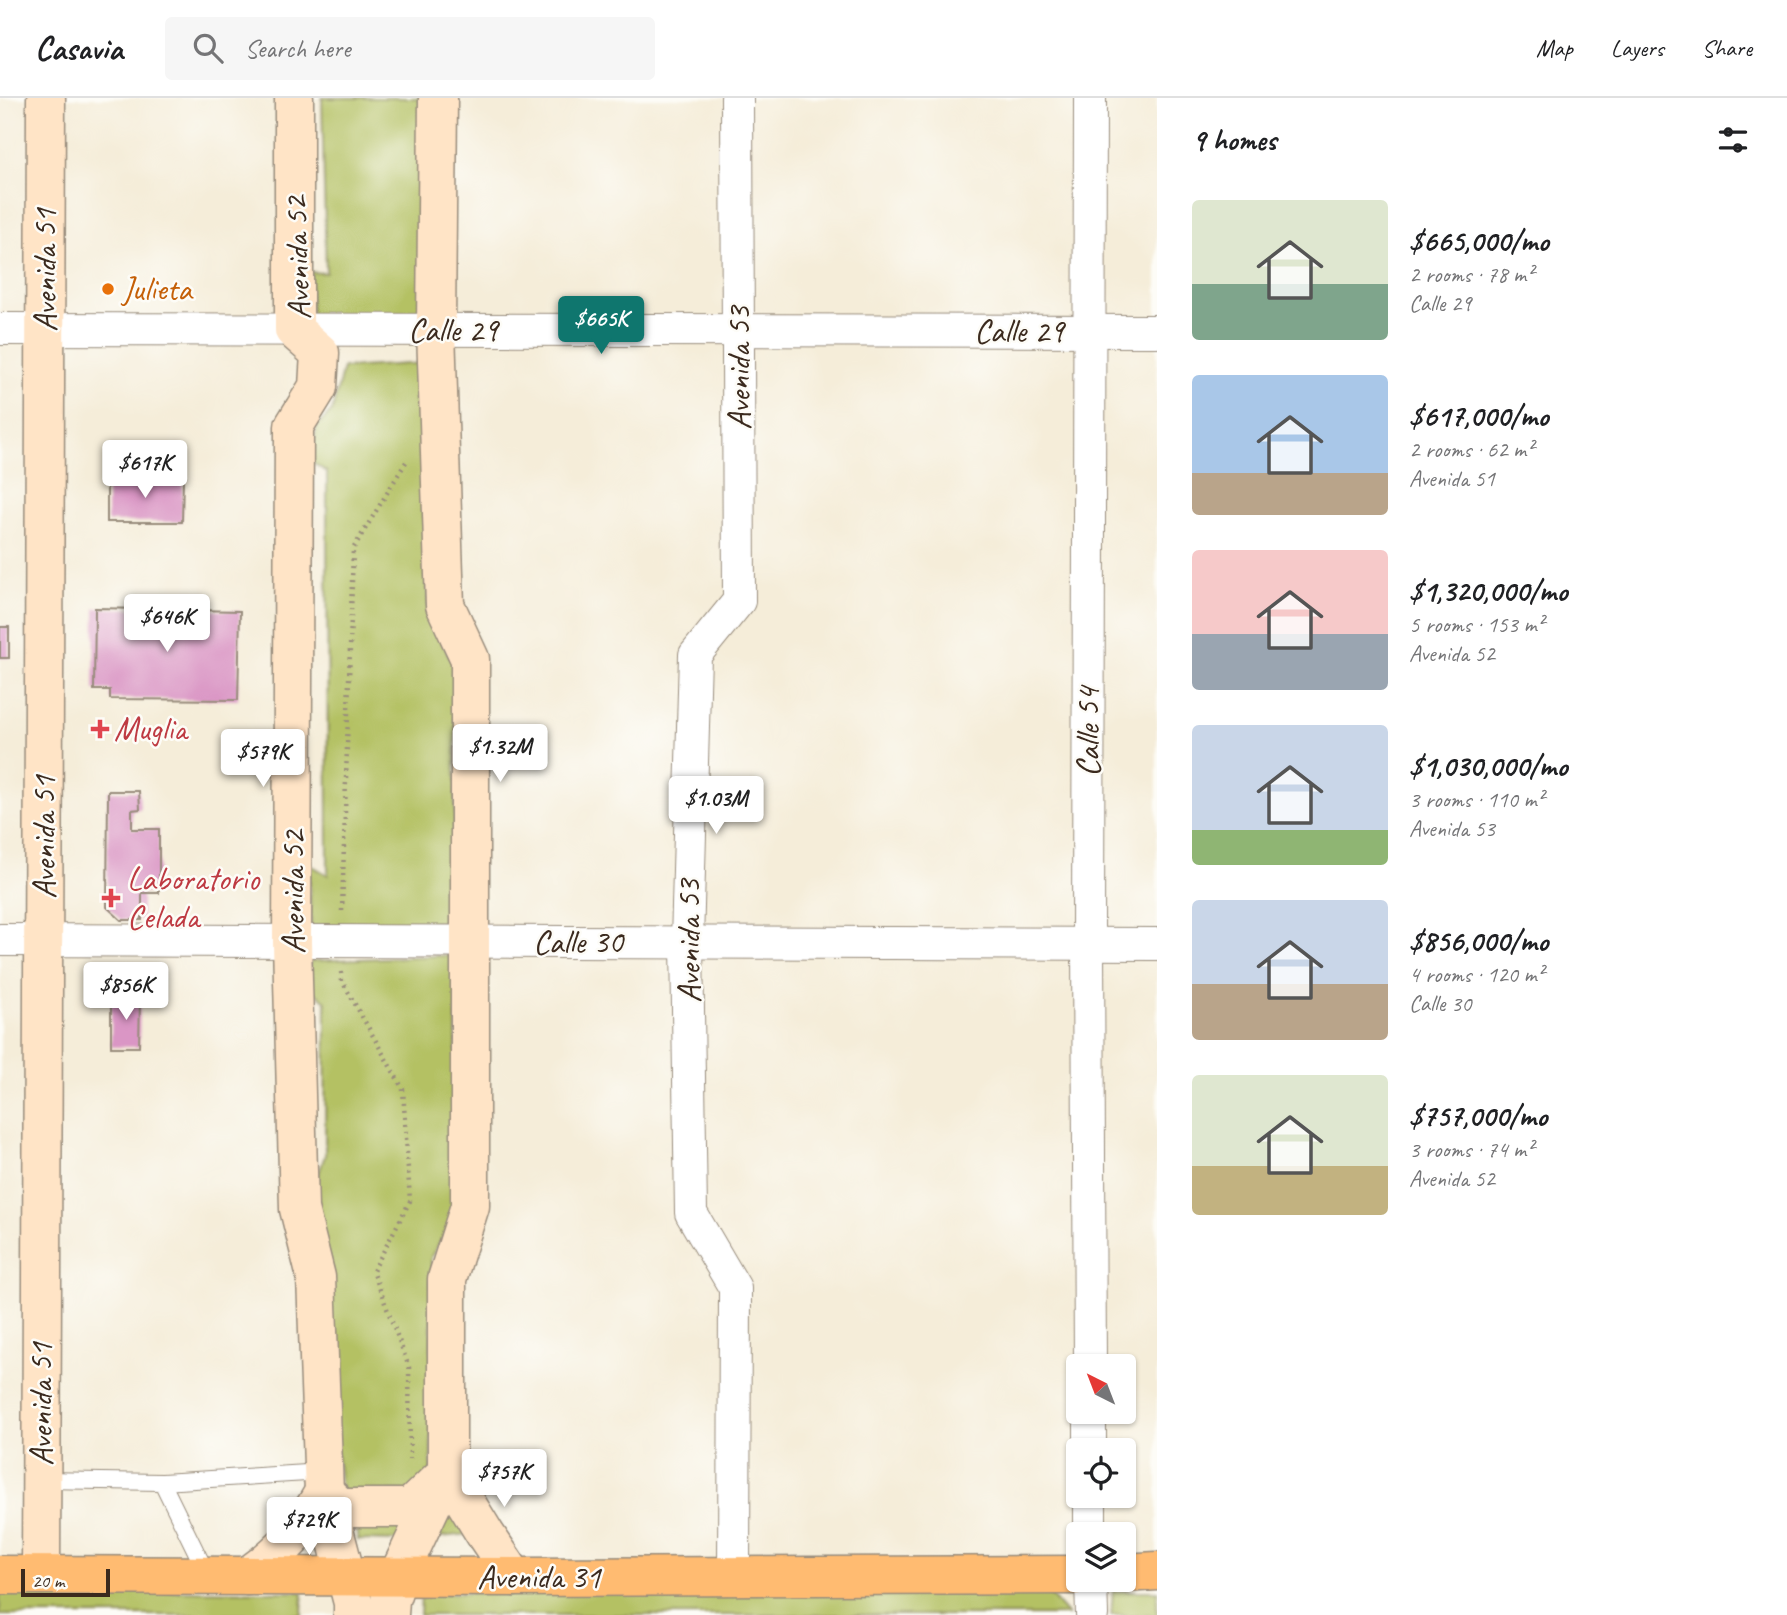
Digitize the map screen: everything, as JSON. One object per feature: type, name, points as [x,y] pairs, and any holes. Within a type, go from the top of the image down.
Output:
[{"type":"highway","points":[[1136,1572],[1157,1571]]},
{"type":"highway","name":"Avenida 31","points":[[0,1575],[1066,1575]]},
{"type":"street","name":"Avenida 51","points":[[41,1576],[46,98]]},
{"type":"street","name":"Avenida 52","points":[[294,98],[295,330],[320,354],[318,387],[294,426],[292,942],[299,1209],[316,1277],[323,1482],[353,1603],[353,1615]]},
{"type":"street","points":[[389,1615],[390,1600],[398,1576],[447,1472],[447,1279],[470,1206],[470,659],[445,605],[436,330],[439,98]]},
{"type":"street","name":"Avenida 53","points":[[734,1577],[736,1288],[691,1213],[687,943],[695,655],[739,601],[737,98]]},
{"type":"street","name":"Calle 54","points":[[1090,98],[1090,1354]]},
{"type":"street","name":"Calle 29","points":[[0,330],[1157,331]]},
{"type":"street","name":"Calle 30","points":[[0,940],[1157,944]]},
{"type":"street","points":[[323,1482],[341,1508],[410,1508],[447,1472]]},
{"type":"street","points":[[447,1472],[514,1577]]},
{"type":"street","points":[[248,1576],[271,1560],[292,1540],[310,1517],[323,1482]]},
{"type":"street","points":[[1091,1592],[1092,1615]]},
{"type":"lane","points":[[41,1480],[323,1482]]},
{"type":"lane","points":[[162,1482],[208,1576]]},
{"type":"path","points":[[408,459],[353,549],[341,942],[342,981],[402,1089],[410,1201],[373,1270],[409,1367],[410,1508]]},
{"type":"green space","points":[[322,98],[425,98],[422,319],[312,325],[309,272],[326,273]]},
{"type":"green space","points":[[425,363],[428,615],[456,669],[454,922],[311,928],[309,864],[328,875],[327,472],[310,461],[317,426],[332,411],[343,368]]},
{"type":"green space","points":[[456,955],[456,1214],[431,1257],[431,1481],[410,1492],[341,1491],[309,1203],[325,1155],[326,1001],[310,989],[310,961]]},
{"type":"green space","points":[[451,1501],[471,1534],[429,1538]]},
{"type":"green space","points":[[409,1518],[400,1541],[358,1540],[354,1519]]},
{"type":"green space","points":[[1040,1584],[1068,1615],[420,1615],[421,1594]]},
{"type":"green space","points":[[0,1590],[303,1592],[302,1615],[0,1615]]},
{"type":"green space","points":[[1157,1591],[1157,1615],[1111,1615],[1113,1592]]},
{"type":"building","points":[[107,478],[183,478],[182,522],[107,522]]},
{"type":"building","points":[[95,608],[240,611],[238,700],[110,699],[110,690],[94,690]]},
{"type":"building","points":[[0,627],[9,627],[9,658],[0,658]]},
{"type":"building","points":[[108,791],[139,791],[140,809],[132,810],[132,829],[159,829],[159,893],[142,893],[142,920],[121,920],[107,907]]},
{"type":"building","points":[[121,996],[140,996],[139,1047],[111,1047],[111,1003]]},
{"type":"place","name":"Julieta","points":[[108,289]]},
{"type":"place","name":"Muglia","points":[[100,729]]},
{"type":"place","name":"Laboratorio Celada","points":[[111,898]]}]
